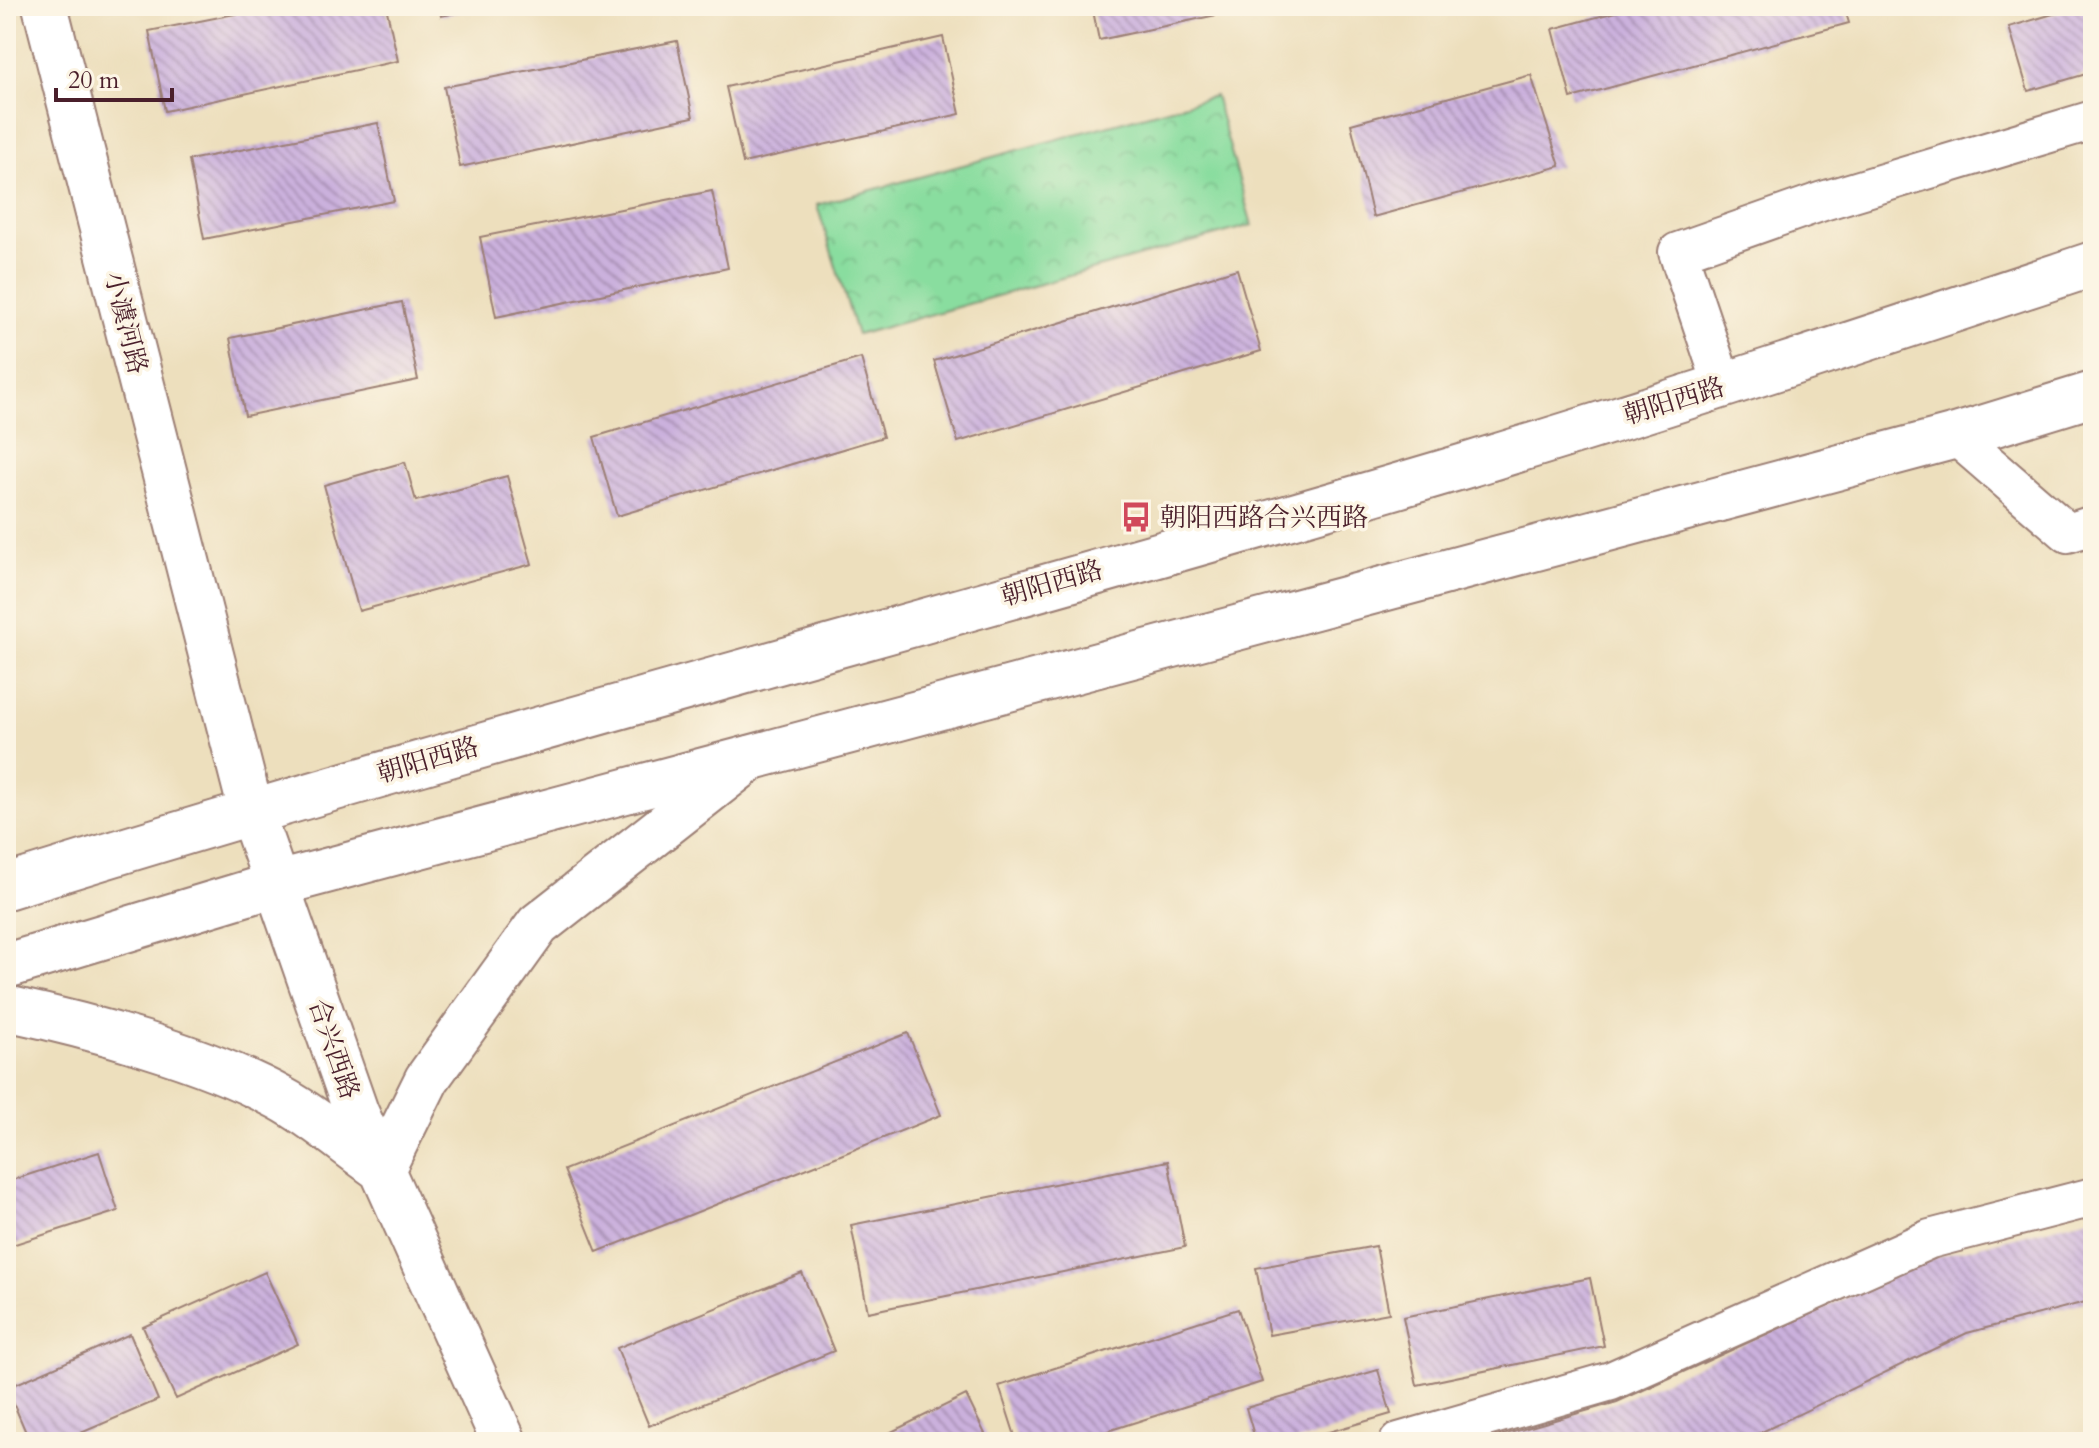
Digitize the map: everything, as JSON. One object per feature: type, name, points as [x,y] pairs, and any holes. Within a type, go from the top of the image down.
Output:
[{"type":"main road","name":"小澞河路","points":[[45,6],[207,640]]},
{"type":"main road","name":"朝阳西路","points":[[6,887],[251,811],[1450,470],[1723,386],[2093,264]]},
{"type":"main road","points":[[6,966],[277,884],[1956,436],[2093,394]]},
{"type":"main road","name":"合兴西路","points":[[207,640],[251,811],[356,1112],[504,1442]]},
{"type":"main road","points":[[6,1008],[66,1021],[227,1073],[282,1099],[382,1170],[427,1079],[538,925],[751,758]]},
{"type":"street","points":[[1723,386],[1678,252],[1823,201],[2093,120]]},
{"type":"street","points":[[1956,436],[2068,533],[2093,525]]},
{"type":"street","points":[[1399,1442],[1611,1381],[1930,1239],[2093,1197]]},
{"type":"green space","points":[[1215,96],[1252,225],[857,335],[817,205]]},
{"type":"building","points":[[275,6],[386,6],[398,61],[165,111],[149,31]]},
{"type":"building","points":[[439,6],[483,6],[483,7],[441,16]]},
{"type":"building","points":[[1092,6],[1254,6],[1254,7],[1099,40]]},
{"type":"building","points":[[1637,6],[1844,6],[1849,23],[1571,98],[1553,29]]},
{"type":"building","points":[[2080,6],[2093,6],[2093,72],[2028,91],[2009,27]]},
{"type":"building","points":[[943,37],[960,114],[743,163],[726,87]]},
{"type":"building","points":[[677,41],[693,117],[460,167],[444,87]]},
{"type":"building","points":[[1531,75],[1560,166],[1373,217],[1351,124]]},
{"type":"building","points":[[378,123],[394,201],[204,239],[189,160]]},
{"type":"building","points":[[712,191],[728,268],[496,317],[480,237]]},
{"type":"building","points":[[1237,269],[1261,351],[958,442],[934,361]]},
{"type":"building","points":[[402,302],[418,380],[245,416],[230,338]]},
{"type":"building","points":[[861,358],[883,437],[617,516],[594,437]]},
{"type":"building","points":[[405,462],[416,501],[507,476],[532,564],[359,611],[324,485]]},
{"type":"building","points":[[908,1033],[941,1115],[597,1252],[564,1170]]},
{"type":"building","points":[[99,1152],[118,1211],[6,1247],[6,1182]]},
{"type":"building","points":[[1168,1161],[1185,1247],[868,1312],[851,1225]]},
{"type":"building","points":[[2093,1217],[2093,1300],[1967,1333],[1741,1442],[1479,1442],[1617,1402],[1936,1257]]},
{"type":"building","points":[[1376,1246],[1389,1313],[1269,1335],[1256,1268]]},
{"type":"building","points":[[265,1272],[298,1344],[176,1399],[143,1327]]},
{"type":"building","points":[[802,1273],[834,1351],[649,1426],[617,1348]]},
{"type":"building","points":[[1590,1278],[1604,1346],[1417,1385],[1403,1317]]},
{"type":"building","points":[[1238,1309],[1262,1382],[1073,1442],[1017,1442],[999,1386]]},
{"type":"building","points":[[130,1334],[158,1400],[60,1442],[30,1442],[7,1388]]},
{"type":"building","points":[[1378,1370],[1391,1414],[1294,1442],[1256,1442],[1246,1408]]},
{"type":"building","points":[[966,1395],[989,1442],[871,1442]]},
{"type":"place","name":"朝阳西路合兴西路","points":[[1136,517]]}]
